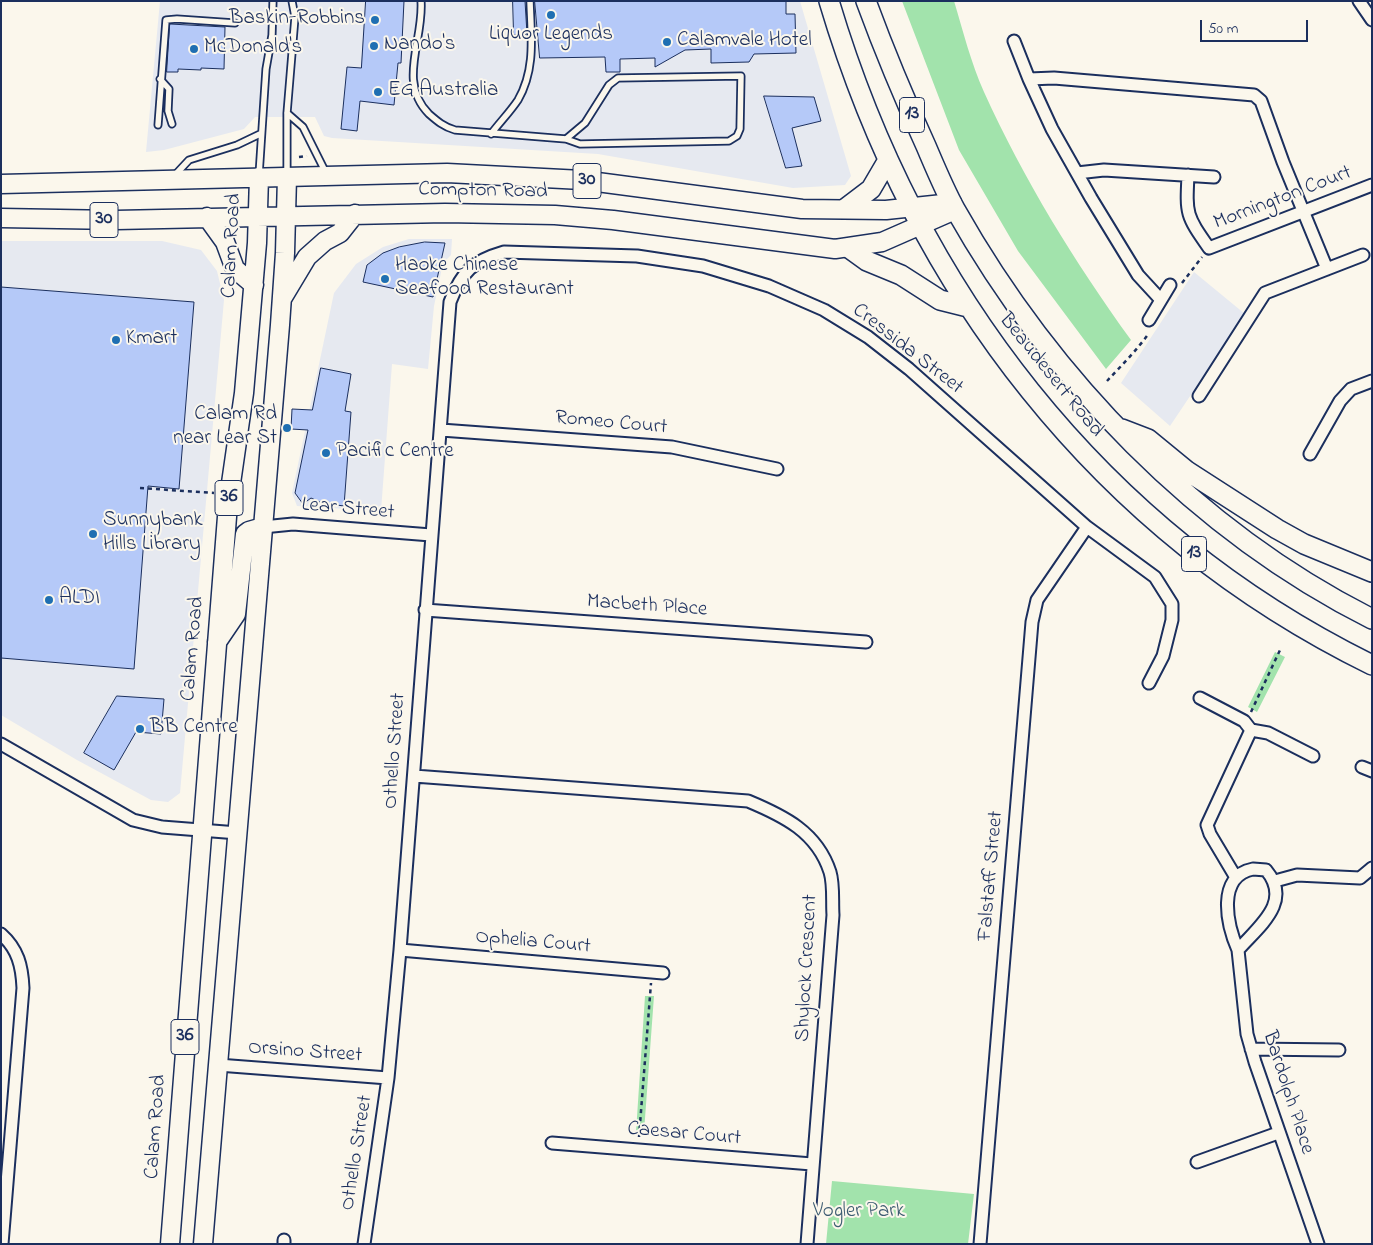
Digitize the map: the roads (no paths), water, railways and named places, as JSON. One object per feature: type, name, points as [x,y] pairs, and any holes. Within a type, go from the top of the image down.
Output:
[{"type":"highway","name":"Beaudesert Road","points":[[829,1],[857,88],[888,160],[912,209],[968,307],[1013,371],[1043,408],[1079,450],[1168,534],[1247,593],[1290,621],[1372,665]]},
{"type":"highway","name":"Beaudesert Road","points":[[866,1],[892,70],[954,207],[1012,298],[1038,334],[1116,427],[1158,468],[1236,533],[1326,593],[1372,619]]},
{"type":"highway","points":[[846,208],[870,190],[888,160]]},
{"type":"highway","points":[[849,248],[867,261],[901,275],[940,300],[968,307]]},
{"type":"highway","points":[[1116,427],[1148,439],[1187,471],[1277,529],[1304,544],[1372,572]]},
{"type":"main road","name":"Compton Road","points":[[1,184],[447,173],[545,177],[629,186],[778,207],[846,208],[863,211],[954,207]]},
{"type":"main road","name":"Calam Road","points":[[170,1244],[229,495],[244,393],[254,285],[259,177]]},
{"type":"main road","name":"36","points":[[203,1244],[282,299],[287,177]]},
{"type":"main road","name":"Compton Road","points":[[1,218],[116,220],[355,214],[555,215],[629,222],[821,249],[849,248],[882,242],[921,225],[954,207]]},
{"type":"main road","points":[[282,299],[307,257],[325,241],[340,233],[355,214]]},
{"type":"main road","points":[[207,217],[225,242],[235,269],[254,285]]},
{"type":"main road","points":[[217,643],[236,614],[245,534],[248,531],[263,527]]},
{"type":"street","points":[[1359,1],[1372,20]]},
{"type":"street","points":[[1014,41],[1052,129],[1138,275],[1161,300]]},
{"type":"street","points":[[1029,79],[1054,78],[1254,95],[1261,101],[1328,269]]},
{"type":"street","points":[[1077,173],[1104,170],[1214,177]]},
{"type":"street","name":"Mornington Court","points":[[1188,175],[1186,206],[1189,219],[1209,248],[1372,185]]},
{"type":"street","name":"Cressida Street","points":[[471,266],[486,257],[504,252],[637,256],[703,266],[769,286],[824,310],[868,337],[909,369],[1087,527],[1154,577],[1172,604],[1172,620],[1163,656],[1149,683]]},
{"type":"street","points":[[1199,396],[1265,293],[1363,255]]},
{"type":"street","name":"Othello Street","points":[[364,1244],[388,1078],[400,950],[450,302],[458,281],[471,266]]},
{"type":"street","points":[[1149,320],[1170,285]]},
{"type":"street","points":[[1310,454],[1340,401],[1351,389],[1372,381]]},
{"type":"street","name":"Romeo Court","points":[[441,430],[672,447],[776,469]]},
{"type":"street","name":"Lear Street","points":[[263,527],[293,524],[431,535]]},
{"type":"street","name":"Falstaff Street","points":[[980,1244],[1032,622],[1037,600],[1087,527]]},
{"type":"street","name":"Macbeth Place","points":[[425,610],[866,642]]},
{"type":"street","points":[[1200,698],[1248,726],[1268,733],[1313,756]]},
{"type":"street","points":[[1238,950],[1266,919],[1275,903],[1277,893],[1275,881],[1266,870],[1243,871],[1235,876],[1210,834],[1207,825],[1248,726]]},
{"type":"street","points":[[1,744],[133,820],[152,826],[238,833]]},
{"type":"street","name":"Shylock Crescent","points":[[414,776],[748,801],[782,815],[812,838],[831,873],[833,915],[806,1244]]},
{"type":"street","points":[[1275,881],[1297,874],[1360,878],[1372,868]]},
{"type":"street","name":"Bardolph Place","points":[[1235,876],[1228,895],[1228,911],[1230,933],[1238,950],[1247,1034],[1278,1133],[1318,1244]]},
{"type":"street","points":[[1,934],[11,944],[22,966],[23,988],[2,1244]]},
{"type":"street","name":"Ophelia Court","points":[[400,950],[658,972]]},
{"type":"street","points":[[1251,1049],[1339,1050]]},
{"type":"street","name":"Orsino Street","points":[[218,1065],[388,1078]]},
{"type":"street","points":[[1197,1162],[1278,1133]]},
{"type":"street","name":"Caesar Court","points":[[552,1143],[812,1164]]},
{"type":"lane","points":[[259,177],[260,134],[266,69],[272,35],[273,1]]},
{"type":"lane","points":[[287,177],[287,113],[295,17],[292,1]]},
{"type":"lane","points":[[421,1],[412,76],[413,86],[417,98],[426,110],[448,128],[463,132],[566,138],[580,144],[617,145],[729,141],[737,136],[740,129],[742,76],[618,78],[609,85],[585,123],[566,138]]},
{"type":"lane","points":[[491,134],[518,99],[529,73],[532,51],[530,1]]},
{"type":"lane","points":[[158,125],[160,79],[166,20],[235,23]]},
{"type":"lane","points":[[160,79],[169,89],[168,106],[172,124]]},
{"type":"lane","points":[[287,113],[303,127],[327,176]]},
{"type":"lane","points":[[170,180],[189,160],[236,145],[260,134]]},
{"type":"place","name":"Liquor Legends","points":[[551,15]]},
{"type":"place","name":"Baskin-Robbins","points":[[375,20]]},
{"type":"place","name":"Calamvale Hotel","points":[[667,42]]},
{"type":"place","name":"Nando's","points":[[374,46]]},
{"type":"place","name":"McDonald's","points":[[194,49]]},
{"type":"place","name":"EG Australia","points":[[378,92]]},
{"type":"place","name":"Haoke Chinese Seafood Restaurant","points":[[385,279]]},
{"type":"place","name":"Kmart","points":[[116,340]]},
{"type":"place","name":"Calam Rd near Lear St","points":[[287,428]]},
{"type":"place","name":"Pacific Centre","points":[[326,453]]},
{"type":"place","name":"Sunnybank Hills Library","points":[[93,534]]},
{"type":"place","name":"ALDI","points":[[49,600]]},
{"type":"place","name":"BB Centre","points":[[140,729]]},
{"type":"park label","name":"Vogler Park","points":[[859,1213]]}]
